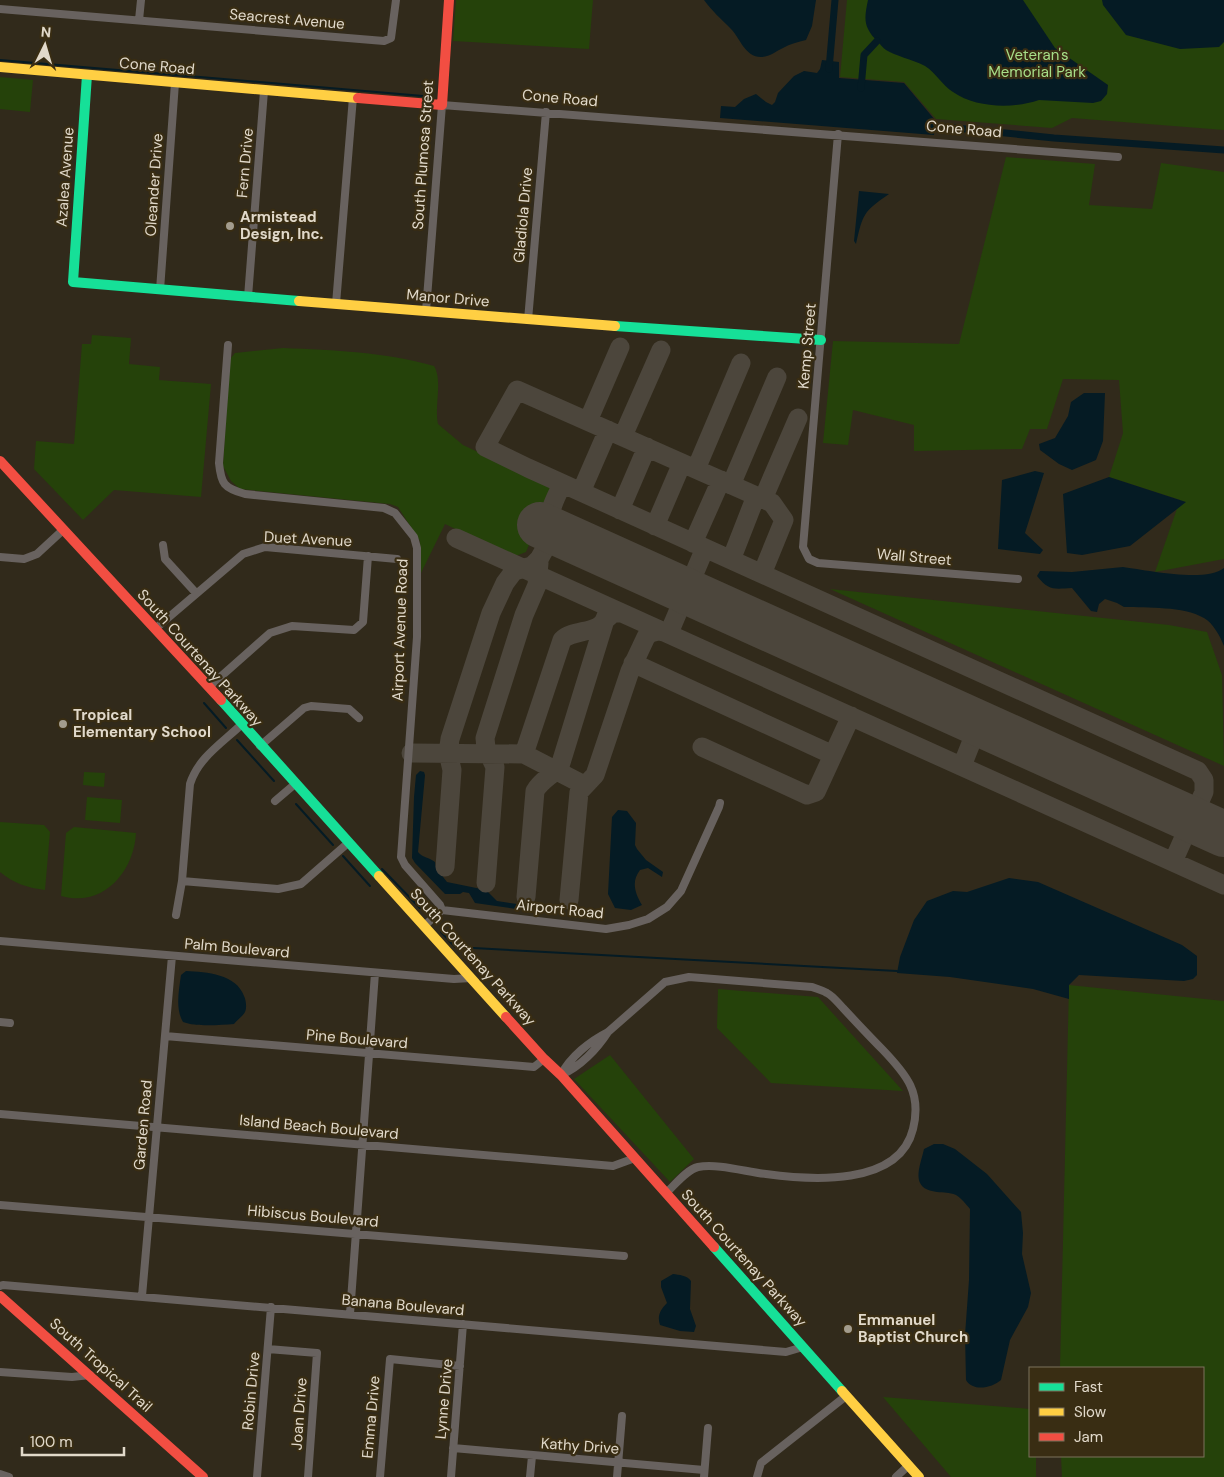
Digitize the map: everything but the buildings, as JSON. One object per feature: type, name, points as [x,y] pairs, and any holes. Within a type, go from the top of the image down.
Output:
[{"type":"street","points":[[139,20],[141,0]]},
{"type":"street","name":"Seacrest Avenue","points":[[0,8],[384,41],[391,38],[396,0]]},
{"type":"street","name":"South Plumosa Street","points":[[426,311],[450,0]]},
{"type":"street","name":"Cone Road","points":[[0,66],[264,91],[1118,157]]},
{"type":"street","name":"Azalea Avenue","points":[[73,282],[87,75]]},
{"type":"street","name":"Oleander Drive","points":[[160,290],[175,83]]},
{"type":"street","name":"Fern Drive","points":[[248,297],[264,91]]},
{"type":"street","points":[[336,304],[353,98]]},
{"type":"street","name":"Gladiola Drive","points":[[528,320],[546,112]]},
{"type":"street","name":"Kemp Street","points":[[809,559],[803,547],[838,134]]},
{"type":"street","name":"Manor Drive","points":[[73,282],[528,320],[821,340]]},
{"type":"street","name":"Airport Avenue Road","points":[[228,345],[219,463],[220,477],[229,489],[244,494],[384,508],[395,513],[414,537],[417,548],[417,637],[401,858],[440,905],[442,910]]},
{"type":"street","name":"South Courtenay Parkway","points":[[0,461],[209,687],[260,746],[544,1059],[561,1075],[920,1477]]},
{"type":"street","points":[[0,557],[24,559],[37,554],[63,530]]},
{"type":"street","points":[[163,545],[165,559],[196,593]]},
{"type":"street","name":"Duet Avenue","points":[[155,629],[243,554],[265,547],[397,559]]},
{"type":"street","points":[[209,687],[270,634],[292,626],[354,630],[363,622],[368,556]]},
{"type":"street","name":"Wall Street","points":[[809,559],[818,563],[1018,579]]},
{"type":"street","points":[[260,746],[304,708],[311,706],[349,709],[359,718]]},
{"type":"street","points":[[176,915],[182,881],[190,784],[193,775],[202,761],[241,725]]},
{"type":"street","points":[[275,801],[295,784]]},
{"type":"street","name":"Airport Road","points":[[442,910],[606,929],[648,919],[667,907],[681,891],[720,807],[720,803]]},
{"type":"street","points":[[182,881],[278,889],[290,887],[302,884],[348,843]]},
{"type":"street","points":[[424,926],[442,910]]},
{"type":"street","name":"Palm Boulevard","points":[[0,941],[458,980],[471,978]]},
{"type":"street","name":"Garden Road","points":[[142,1296],[172,956]]},
{"type":"street","points":[[350,1314],[375,973]]},
{"type":"street","points":[[561,1075],[572,1070],[602,1042],[608,1032],[665,982],[688,977],[812,987],[828,993],[896,1064],[914,1091],[916,1098],[914,1120],[909,1139],[903,1150],[895,1157],[871,1170],[847,1176],[804,1178],[725,1168],[699,1167],[686,1174],[666,1193]]},
{"type":"street","points":[[0,1022],[10,1023]]},
{"type":"street","name":"Pine Boulevard","points":[[165,1036],[534,1067],[544,1059]]},
{"type":"street","name":"Island Beach Boulevard","points":[[0,1114],[613,1166],[635,1158]]},
{"type":"street","name":"Hibiscus Boulevard","points":[[0,1205],[624,1256]]},
{"type":"street","name":"Banana Boulevard","points":[[0,1286],[142,1296],[786,1352],[803,1347]]},
{"type":"street","name":"South Tropical Trail","points":[[0,1296],[203,1477]]},
{"type":"street","name":"Robin Drive","points":[[257,1477],[271,1307]]},
{"type":"street","name":"Lynne Drive","points":[[451,1477],[463,1324]]},
{"type":"street","name":"Joan Drive","points":[[268,1349],[317,1353],[308,1477]]},
{"type":"street","name":"Emma Drive","points":[[380,1477],[390,1359],[460,1366]]},
{"type":"street","points":[[0,1372],[72,1377],[90,1375]]},
{"type":"street","points":[[757,1477],[761,1463],[846,1396]]},
{"type":"street","points":[[617,1477],[622,1416]]},
{"type":"street","points":[[704,1473],[708,1428]]},
{"type":"street","name":"Kathy Drive","points":[[454,1448],[618,1462],[704,1473]]},
{"type":"street","points":[[530,1477],[532,1456]]},
{"type":"street","points":[[896,1477],[909,1465]]},
{"type":"street","points":[[0,1474],[9,1477]]},
{"type":"green space","points":[[456,0],[593,0],[589,49],[453,41]]},
{"type":"green space","name":"Veteran's Memorial Park","points":[[847,0],[1224,0],[1224,130],[1072,118],[1052,128],[936,119],[904,82],[840,77]]},
{"type":"green space","points":[[0,77],[33,80],[30,112],[0,109]]},
{"type":"green space","points":[[1006,157],[1095,164],[1089,205],[1152,209],[1161,163],[1224,172],[1224,559],[1155,572],[1180,500],[1109,477],[1123,433],[1119,380],[1063,379],[1047,429],[1030,429],[1022,449],[914,451],[914,425],[853,410],[848,445],[823,443],[833,341],[959,344]]},
{"type":"green space","points":[[92,335],[131,338],[129,364],[160,367],[159,380],[211,384],[201,497],[114,490],[83,520],[34,469],[36,441],[74,444],[82,344],[91,344]]},
{"type":"green space","points":[[283,348],[378,355],[434,366],[438,379],[438,424],[463,445],[548,485],[550,489],[550,495],[526,552],[513,557],[445,524],[421,573],[420,541],[398,507],[390,504],[240,489],[231,481],[223,466],[230,359],[235,353]]},
{"type":"green space","points":[[830,589],[1169,625],[1207,632],[1222,675],[1224,766]]},
{"type":"green space","points":[[84,772],[105,773],[104,787],[83,785]]},
{"type":"green space","points":[[87,797],[122,800],[120,823],[85,820]]},
{"type":"green space","points":[[0,822],[44,825],[50,832],[45,890],[21,884],[0,872]]},
{"type":"green space","points":[[74,827],[136,833],[134,847],[122,873],[114,884],[103,892],[90,897],[61,896],[66,833]]},
{"type":"green space","points":[[1069,985],[1224,1001],[1224,1477],[1062,1477],[1061,1457],[1204,1457],[1204,1367],[1060,1367]]},
{"type":"green space","points":[[718,989],[818,997],[903,1091],[771,1083],[717,1028]]},
{"type":"green space","points":[[610,1055],[694,1159],[670,1182],[574,1079]]},
{"type":"green space","points":[[883,1397],[1029,1409],[1029,1457],[1036,1457],[1036,1477],[951,1477]]},
{"type":"water","points":[[704,0],[816,0],[812,26],[806,40],[788,45],[767,56],[761,57],[747,51],[734,33]]},
{"type":"water","points":[[868,0],[1023,0],[1055,48],[1108,85],[1107,94],[1101,101],[1093,103],[1039,100],[1006,106],[972,101],[949,89],[925,66],[886,50],[873,37],[867,27],[865,18]]},
{"type":"water","points":[[1102,0],[1224,0],[1224,42],[1219,47],[1180,49],[1126,35],[1103,5]]},
{"type":"water","points":[[822,60],[839,62],[839,78],[904,83],[935,120],[934,135],[720,118],[721,106],[735,107],[744,99],[756,94],[772,105],[778,93],[794,76],[804,71],[817,73]]},
{"type":"water","points":[[859,191],[889,194],[865,214],[856,244],[854,241]]},
{"type":"water","points":[[1084,393],[1105,393],[1103,441],[1096,460],[1072,470],[1059,464],[1040,450],[1039,444],[1055,438],[1068,416],[1071,402]]},
{"type":"water","points":[[1035,471],[1044,473],[1025,533],[1043,550],[1040,554],[998,549],[1002,480]]},
{"type":"water","points":[[1109,477],[1186,502],[1130,546],[1082,555],[1067,553],[1063,494]]},
{"type":"water","points":[[1123,567],[1160,573],[1190,575],[1204,575],[1224,568],[1224,646],[1210,623],[1196,614],[1165,608],[1124,607],[1105,599],[1099,604],[1097,612],[1091,611],[1072,588],[1049,587],[1037,576],[1040,571],[1072,572]]},
{"type":"water","points":[[420,771],[424,772],[425,775],[418,852],[435,862],[436,868],[447,882],[486,890],[497,901],[517,904],[516,909],[475,903],[469,893],[445,894],[415,863],[412,858],[414,797],[416,775]]},
{"type":"water","points":[[618,810],[627,811],[636,823],[635,845],[637,849],[646,860],[663,872],[662,877],[648,868],[640,870],[637,874],[635,888],[642,905],[631,910],[615,908],[608,894],[612,817]]},
{"type":"water","points":[[1009,878],[1038,882],[1182,945],[1197,956],[1197,975],[1193,979],[1184,981],[1079,975],[1069,985],[1069,999],[1033,989],[950,977],[897,973],[900,957],[914,920],[927,901],[953,891],[967,892]]},
{"type":"water","points":[[186,971],[220,976],[235,983],[245,998],[246,1010],[244,1014],[234,1024],[201,1025],[183,1022],[179,1011],[178,999],[181,975]]},
{"type":"water","points":[[934,1144],[943,1144],[955,1149],[987,1174],[1021,1212],[1022,1254],[1031,1293],[1028,1307],[1010,1340],[1001,1380],[988,1387],[973,1386],[966,1380],[965,1335],[969,1280],[970,1209],[956,1195],[928,1190],[920,1182],[919,1170],[924,1149]]},
{"type":"water","points":[[673,1274],[685,1276],[691,1281],[690,1309],[696,1326],[694,1332],[680,1331],[660,1325],[660,1313],[667,1303],[661,1287],[661,1281]]},
{"type":"waterway","points":[[829,69],[835,0]]},
{"type":"waterway","points":[[861,88],[864,55],[877,41]]},
{"type":"waterway","points":[[0,60],[423,96]]},
{"type":"waterway","points":[[926,125],[1054,138],[1224,150]]},
{"type":"waterway","points":[[204,703],[226,728]]},
{"type":"waterway","points":[[237,740],[274,781]]},
{"type":"waterway","points":[[296,804],[333,845]]},
{"type":"waterway","points":[[343,856],[370,886]]},
{"type":"waterway","points":[[382,869],[420,908]]},
{"type":"waterway","points":[[441,932],[455,947],[897,971]]},
{"type":"taxiway","points":[[588,421],[620,347]]},
{"type":"taxiway","points":[[623,436],[661,350]]},
{"type":"taxiway","points":[[696,469],[741,363]]},
{"type":"taxiway","points":[[731,485],[777,377]]},
{"type":"taxiway","points":[[762,574],[784,520],[772,503],[517,390],[485,447],[528,468],[1198,771],[1204,780],[1204,792],[1173,862]]},
{"type":"taxiway","points":[[763,499],[798,418]]},
{"type":"taxiway","points":[[581,492],[608,430]]},
{"type":"taxiway","points":[[620,510],[647,447]]},
{"type":"taxiway","points":[[655,526],[682,463]]},
{"type":"taxiway","points":[[693,543],[721,480]]},
{"type":"taxiway","points":[[535,569],[542,553],[549,544],[559,538],[566,537],[553,524],[551,518],[552,506],[562,484]]},
{"type":"taxiway","points":[[731,560],[756,496]]},
{"type":"taxiway","points":[[456,538],[1224,885]]},
{"type":"taxiway","points":[[569,900],[579,792],[595,775],[630,671],[646,637],[650,633],[658,631],[669,633],[705,548]]},
{"type":"taxiway","points":[[445,867],[452,770],[448,753],[450,739],[491,613],[505,583],[514,571],[532,566],[539,559]]},
{"type":"taxiway","points":[[486,883],[495,767],[486,748],[485,738],[524,615],[537,585],[539,563]]},
{"type":"taxiway","points":[[526,897],[535,791],[560,766],[605,620],[613,613],[622,613]]},
{"type":"taxiway","points":[[524,754],[562,640],[567,636],[599,626],[606,616]]},
{"type":"taxiway","points":[[633,663],[833,755]]},
{"type":"taxiway","points":[[702,747],[807,795],[816,792],[851,716]]},
{"type":"taxiway","points":[[962,766],[979,723]]},
{"type":"taxiway","points":[[411,753],[524,754],[584,785]]},
{"type":"runway","points":[[540,525],[1224,834]]},
{"type":"traffic: fast","points":[[87,75],[73,282],[299,301]]},
{"type":"traffic: fast","points":[[615,326],[821,340]]},
{"type":"traffic: fast","points":[[221,700],[379,876]]},
{"type":"traffic: fast","points":[[714,1247],[842,1391]]},
{"type":"traffic: slow","points":[[0,67],[358,98]]},
{"type":"traffic: slow","points":[[299,301],[615,326]]},
{"type":"traffic: slow","points":[[379,876],[506,1017]]},
{"type":"traffic: slow","points":[[842,1391],[919,1477]]},
{"type":"traffic: jam","points":[[358,98],[442,105],[449,0]]},
{"type":"traffic: jam","points":[[0,461],[221,700]]},
{"type":"traffic: jam","points":[[506,1017],[561,1075],[714,1247]]},
{"type":"traffic: jam","points":[[0,1296],[203,1477]]},
{"type":"place","name":"Armistead Design, Inc.","points":[[230,226]]},
{"type":"place","name":"Tropical Elementary School","points":[[63,724]]},
{"type":"place","name":"Emmanuel Baptist Church","points":[[848,1329]]}]
